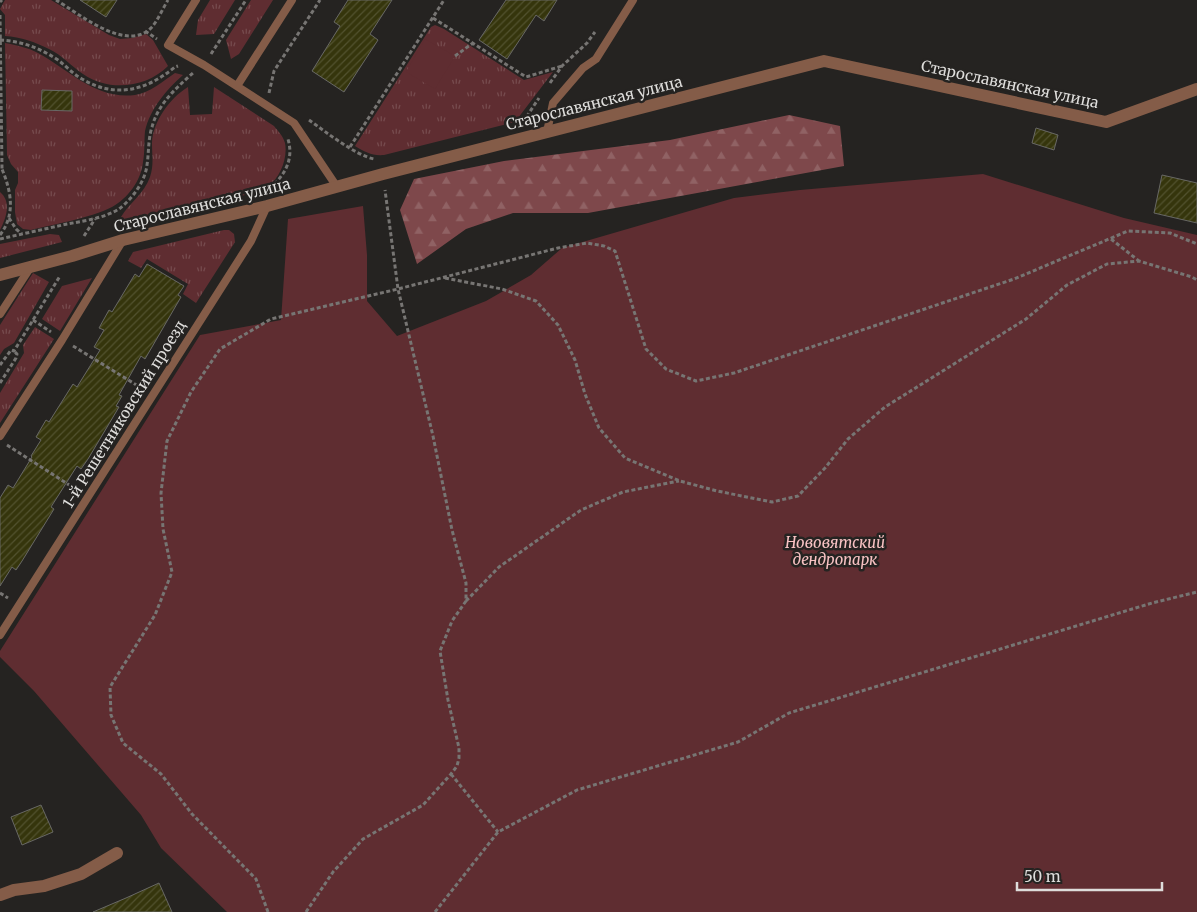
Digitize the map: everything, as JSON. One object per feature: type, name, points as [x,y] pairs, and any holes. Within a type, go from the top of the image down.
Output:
[{"type":"street","name":"Старославянская улица","points":[[0,275],[123,240],[268,206],[383,174],[824,61],[1106,122],[1197,89]]},
{"type":"street","points":[[0,895],[14,890],[44,886],[81,874],[117,853]]},
{"type":"lane","points":[[196,0],[168,45],[204,65],[294,123],[337,187]]},
{"type":"lane","points":[[237,86],[292,0]]},
{"type":"lane","points":[[547,132],[553,103],[583,68],[596,59],[634,0]]},
{"type":"lane","name":"1-й Решетниковский проезд","points":[[0,635],[251,241],[268,206]]},
{"type":"lane","points":[[0,436],[123,240]]},
{"type":"lane","points":[[0,314],[30,268]]},
{"type":"path","points":[[56,0],[108,32],[126,36],[140,33],[152,27],[168,0]]},
{"type":"path","points":[[0,239],[95,218],[118,209],[134,195],[142,181],[147,166],[152,125],[161,107],[171,93],[204,65],[246,0]]},
{"type":"path","points":[[277,99],[269,93],[274,71],[320,0]]},
{"type":"path","points":[[350,147],[444,0]]},
{"type":"path","points":[[0,16],[1,169],[8,183],[10,197],[9,218],[7,225],[0,234]]},
{"type":"path","points":[[433,18],[526,77],[562,66]]},
{"type":"path","points":[[0,40],[29,44],[59,60],[83,79],[97,86],[111,89],[130,90],[162,77],[175,67],[204,65]]},
{"type":"path","points":[[455,56],[473,43]]},
{"type":"path","points":[[301,115],[368,158],[377,160]]},
{"type":"path","points":[[263,192],[270,189],[282,177],[288,163],[290,148],[287,136]]},
{"type":"path","points":[[383,174],[398,289],[434,436],[452,530],[466,583],[466,601]]},
{"type":"path","points":[[9,218],[16,229],[22,234]]},
{"type":"path","points":[[92,236],[82,238],[95,218]]},
{"type":"path","points":[[268,912],[256,879],[192,814],[161,774],[123,743],[111,715],[110,687],[155,615],[172,572],[163,529],[161,493],[167,441],[190,392],[220,349],[271,319],[558,248],[587,243],[604,246],[615,251],[646,349],[666,369],[696,381],[734,373],[1014,279],[1128,231],[1170,233],[1197,244]]},
{"type":"path","points":[[1111,239],[1139,261],[1197,280]]},
{"type":"path","points":[[14,351],[72,256]]},
{"type":"path","points":[[442,278],[502,289],[536,301],[558,325],[575,360],[584,394],[599,428],[625,458],[680,481],[772,502],[798,496],[825,468],[848,439],[885,407],[1026,319],[1067,285],[1107,264],[1139,261]]},
{"type":"path","points":[[33,320],[144,390],[149,382]]},
{"type":"path","points":[[0,365],[8,352],[14,351]]},
{"type":"path","points":[[0,383],[16,358],[17,354],[14,351]]},
{"type":"path","points":[[3,448],[6,444],[88,497]]},
{"type":"path","points":[[306,912],[334,872],[362,839],[423,805],[457,766],[460,748],[448,700],[440,650],[452,621],[466,601],[499,567],[581,510],[623,492],[680,481]]},
{"type":"path","points":[[435,912],[498,832],[577,790],[738,742],[789,713],[1142,606],[1197,592]]},
{"type":"path","points":[[451,774],[498,832]]},
{"type":"green space","points":[[5,0],[51,0],[109,35],[120,39],[146,34],[153,40],[168,66],[149,79],[138,83],[116,85],[93,80],[49,49],[28,40],[5,36],[5,15],[0,9]]},
{"type":"green space","points":[[210,0],[235,0],[214,34],[196,35],[198,20]]},
{"type":"green space","points":[[251,0],[273,0],[239,54],[231,59],[226,40]]},
{"type":"green space","points":[[435,25],[524,80],[553,72],[515,122],[384,155],[369,153],[355,146],[431,27]]},
{"type":"green space","points":[[425,39],[455,56],[435,89],[406,72]]},
{"type":"green space","points":[[5,43],[34,51],[84,82],[108,93],[121,95],[141,94],[175,73],[183,75],[165,93],[155,107],[145,131],[144,158],[140,176],[133,188],[118,203],[93,214],[31,230],[23,229],[17,224],[15,190],[18,183],[18,172],[11,164],[7,155]]},
{"type":"green space","points":[[188,87],[190,115],[212,114],[214,87],[274,126],[285,143],[286,149],[282,167],[276,178],[261,190],[123,225],[121,217],[144,188],[150,177],[153,135],[159,119],[175,97]]},
{"type":"green space","points":[[789,115],[840,126],[844,166],[588,213],[513,213],[466,229],[417,264],[400,210],[414,179],[504,161],[670,140]]},
{"type":"green space","name":"Нововятский дендропарк","points":[[983,174],[1124,218],[1197,235],[1197,912],[227,912],[161,848],[141,815],[34,691],[0,657],[0,651],[200,335],[281,320],[288,219],[363,206],[367,255],[367,301],[397,336],[486,301],[531,275],[562,248],[734,198],[800,190]]},
{"type":"green space","points":[[0,192],[6,200],[7,210],[0,230]]},
{"type":"green space","points":[[229,230],[234,234],[235,242],[196,303],[183,294],[188,284],[147,259],[141,268],[128,261],[133,252]]},
{"type":"green space","points":[[50,234],[59,235],[62,242],[0,258],[0,244]]},
{"type":"green space","points":[[33,273],[49,282],[14,343],[4,349],[0,355],[0,325]]},
{"type":"green space","points":[[92,278],[60,331],[42,319],[62,286]]},
{"type":"green space","points":[[35,327],[54,339],[0,423],[0,393],[24,353],[23,345]]},
{"type":"building","points":[[80,0],[117,0],[106,17]]},
{"type":"building","points":[[348,0],[392,0],[370,34],[378,40],[344,92],[312,71],[340,26],[334,22]]},
{"type":"building","points":[[506,0],[557,0],[544,21],[536,15],[507,59],[479,40]]},
{"type":"building","points":[[42,90],[72,91],[72,111],[41,110]]},
{"type":"building","points":[[1036,128],[1058,135],[1054,150],[1032,143]]},
{"type":"building","points":[[1162,175],[1197,183],[1197,223],[1154,213]]},
{"type":"building","points":[[147,264],[184,286],[178,295],[181,297],[145,359],[141,356],[119,395],[122,396],[116,406],[119,407],[88,459],[81,469],[77,466],[51,507],[54,509],[22,561],[16,570],[12,567],[0,586],[0,498],[8,485],[13,488],[32,457],[41,440],[36,437],[46,420],[49,422],[73,384],[77,387],[100,350],[94,347],[104,330],[99,328],[109,310],[112,312],[135,274],[139,277]]},
{"type":"building","points":[[41,805],[53,832],[22,845],[11,817]]},
{"type":"building","points":[[159,883],[172,912],[93,912],[126,898]]}]
